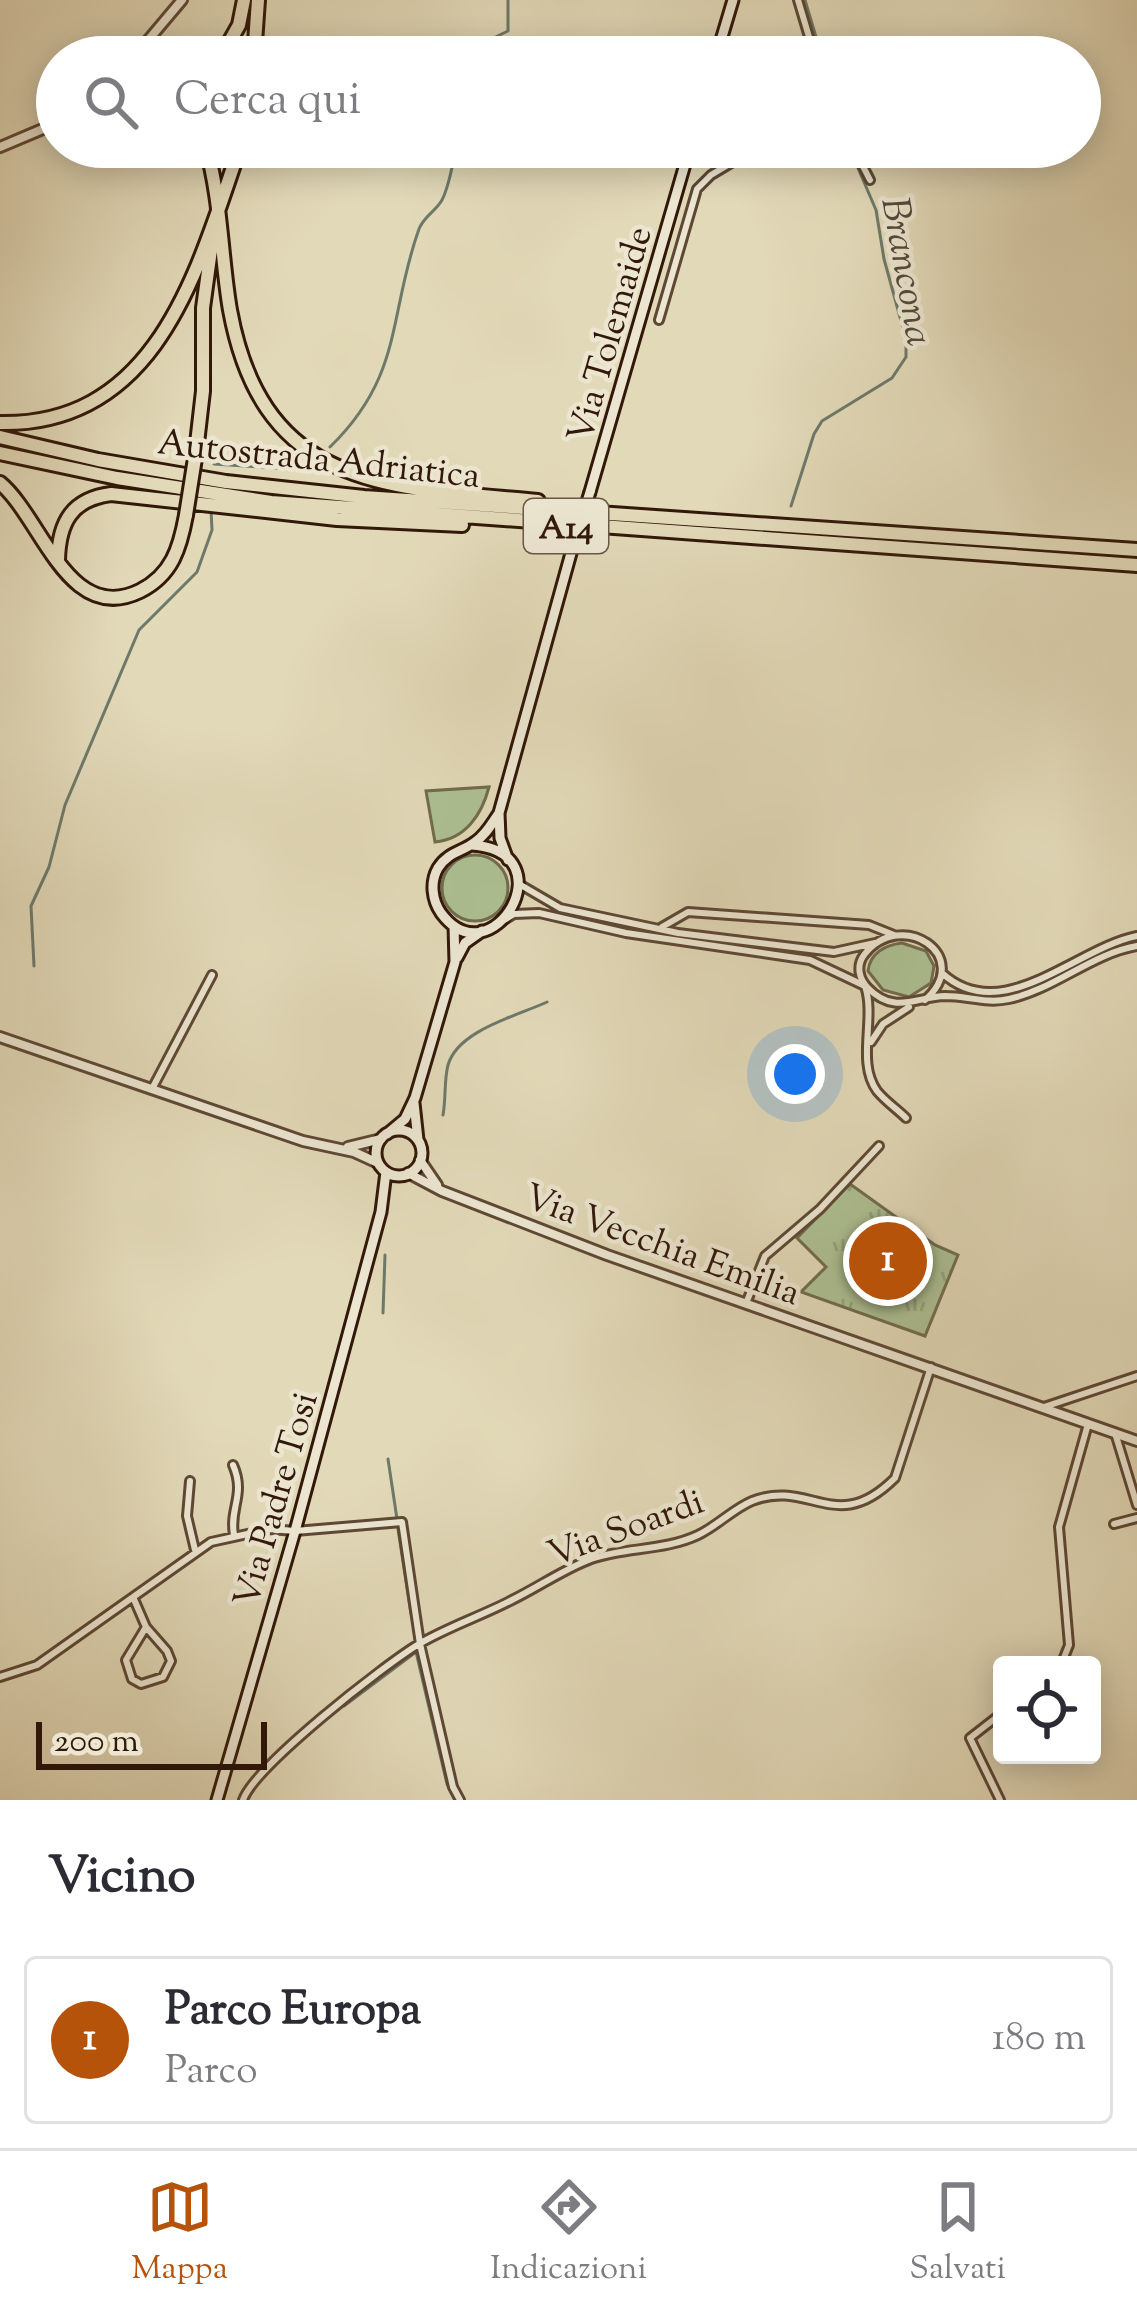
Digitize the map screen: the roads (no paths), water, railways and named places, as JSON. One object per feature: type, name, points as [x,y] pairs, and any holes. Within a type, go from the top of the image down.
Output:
[{"type":"highway","points":[[233,36],[247,1]]},
{"type":"highway","points":[[247,1],[251,36]]},
{"type":"highway","points":[[211,168],[234,327],[249,371],[287,433],[314,457],[356,476],[400,487],[681,518]]},
{"type":"highway","points":[[0,423],[70,412],[130,375],[174,316],[232,168]]},
{"type":"highway","points":[[0,484],[20,503],[66,574],[83,589],[101,597],[130,595],[159,579],[170,566],[186,515],[196,452],[203,391],[201,325],[215,216]]},
{"type":"highway","name":"Autostrada Adriatica","points":[[0,437],[226,482],[364,497],[1137,550]]},
{"type":"highway","name":"Autostrada Adriatica","points":[[0,453],[117,478],[271,502],[1137,565]]},
{"type":"highway","points":[[58,560],[60,534],[70,512],[85,500],[111,494],[338,519],[565,526]]},
{"type":"main road","points":[[722,36],[733,0]]},
{"type":"main road","name":"Via Tolemaide","points":[[519,884],[500,838],[499,813],[684,168]]},
{"type":"main road","name":"Via Tolemaide","points":[[455,962],[454,926],[436,903],[434,876],[448,855],[472,845],[499,813]]},
{"type":"main road","points":[[472,845],[485,846],[508,860]]},
{"type":"main road","points":[[506,919],[519,884]]},
{"type":"main road","name":"Via Tolemaide","points":[[384,1136],[405,1119],[415,1098],[455,962],[465,944],[506,919]]},
{"type":"main road","points":[[454,926],[483,931]]},
{"type":"main road","name":"Via Tolemaide","points":[[415,1098],[420,1160]]},
{"type":"main road","points":[[381,1212],[382,1167],[376,1148],[384,1136],[403,1131],[418,1142]]},
{"type":"main road","points":[[381,1212],[420,1160]]},
{"type":"main road","points":[[382,1167],[406,1174]]},
{"type":"main road","name":"Via Padre Tosi","points":[[217,1800],[381,1212]]},
{"type":"street","points":[[152,36],[182,0]]},
{"type":"street","points":[[798,0],[809,36]]},
{"type":"street","points":[[0,147],[36,132]]},
{"type":"street","points":[[659,320],[697,189],[723,168]]},
{"type":"street","points":[[864,168],[870,180]]},
{"type":"street","points":[[519,884],[560,908],[656,929],[834,952],[898,936]]},
{"type":"street","points":[[656,929],[688,912],[869,925],[898,936],[920,937],[940,961],[941,972],[939,983],[925,1000]]},
{"type":"street","name":"Via Tolemaide","points":[[506,919],[539,913],[626,933],[810,960],[883,999],[915,1004]]},
{"type":"street","points":[[941,972],[968,989],[1013,989],[1109,943],[1137,936]]},
{"type":"street","points":[[878,943],[859,965],[871,1020],[867,1065],[876,1090],[906,1118]]},
{"type":"street","points":[[868,1051],[883,1024],[925,1000],[940,996],[979,1002],[1014,998],[1111,952],[1137,946]]},
{"type":"street","points":[[153,1087],[212,975]]},
{"type":"street","points":[[0,1037],[354,1152],[382,1167]]},
{"type":"street","points":[[334,1148],[384,1136]]},
{"type":"street","points":[[747,1301],[765,1256],[820,1209],[879,1146]]},
{"type":"street","points":[[420,1160],[442,1191]]},
{"type":"street","name":"Via Vecchia Emilia","points":[[406,1174],[608,1255],[1137,1441]]},
{"type":"street","name":"Via Soardi","points":[[242,1800],[265,1771],[339,1705],[420,1644],[592,1559],[663,1547],[698,1535],[753,1501],[789,1494],[825,1507],[851,1506],[882,1491],[896,1478],[931,1367]]},
{"type":"street","points":[[1043,1407],[1137,1376]]},
{"type":"street","points":[[1065,1656],[1069,1645],[1059,1527],[1088,1424]]},
{"type":"street","points":[[1115,1433],[1137,1504]]},
{"type":"street","points":[[233,1465],[241,1491],[232,1522],[234,1534]]},
{"type":"street","points":[[190,1481],[187,1516],[195,1550]]},
{"type":"street","points":[[1114,1524],[1137,1518]]},
{"type":"street","points":[[0,1677],[37,1665],[195,1550],[234,1534],[402,1522],[420,1644],[460,1800]]},
{"type":"street","points":[[133,1597],[146,1627],[170,1661],[163,1676],[142,1684],[132,1679],[126,1660],[146,1627]]},
{"type":"street","points":[[993,1720],[970,1738],[1000,1800]]},
{"type":"waterway","points":[[498,36],[508,31],[508,0]]},
{"type":"waterway","name":"Brancona","points":[[805,0],[816,36]]},
{"type":"waterway","points":[[330,447],[371,395],[383,369],[419,229],[442,200],[452,168]]},
{"type":"waterway","name":"Brancona","points":[[791,506],[822,421],[892,378],[906,357],[876,210],[858,168]]},
{"type":"waterway","points":[[214,464],[306,470],[318,466]]},
{"type":"waterway","points":[[34,966],[31,906],[49,867],[65,805],[139,630],[197,572],[212,530],[211,510]]},
{"type":"waterway","name":"Brancona","points":[[443,1115],[448,1065],[463,1042],[547,1002]]},
{"type":"waterway","name":"Brancona","points":[[383,1313],[385,1255]]},
{"type":"waterway","name":"Brancona","points":[[388,1459],[397,1519]]},
{"type":"waterway","name":"Brancona","points":[[398,1529],[411,1614]]},
{"type":"waterway","name":"Brancona","points":[[344,1706],[416,1652],[447,1784],[455,1800]]},
{"type":"place","name":"Parco Europa","points":[[888,1261]]}]
